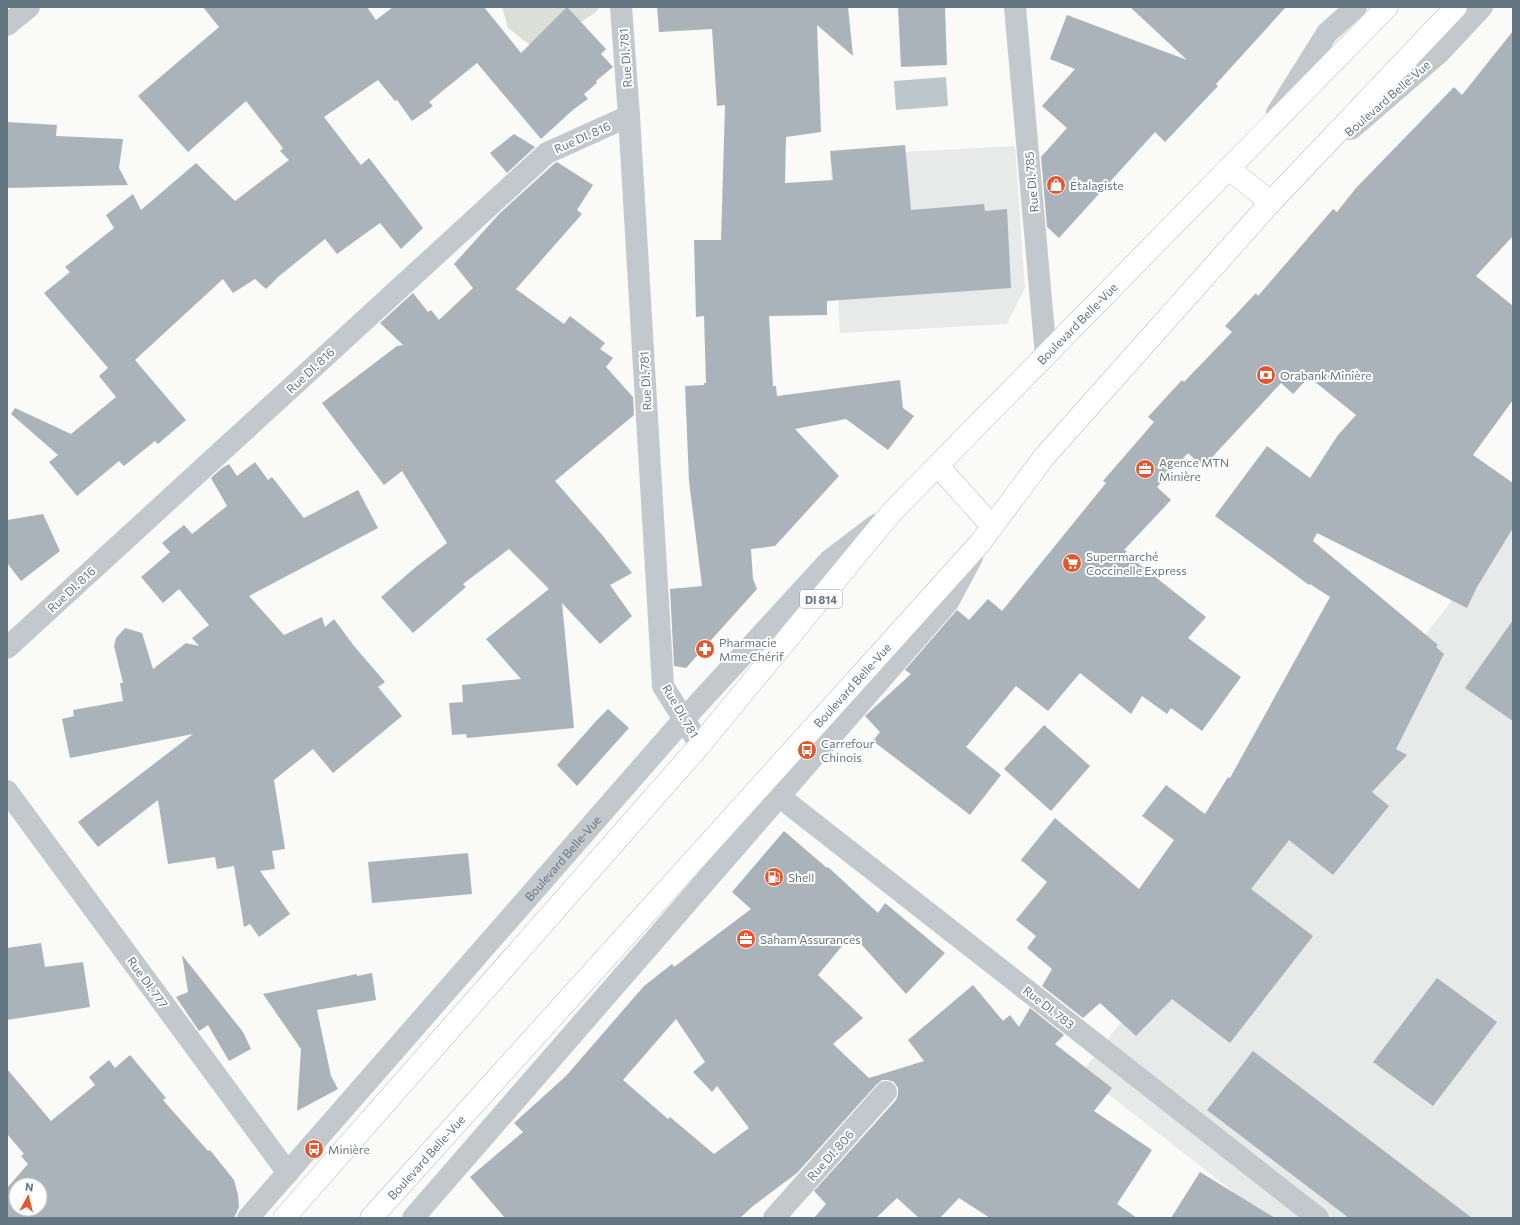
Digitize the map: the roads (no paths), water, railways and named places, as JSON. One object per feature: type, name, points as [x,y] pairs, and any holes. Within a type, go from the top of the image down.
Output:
[{"type":"main road","name":"Boulevard Belle-Vue","points":[[284,1218],[700,745],[891,513],[1387,7]]},
{"type":"main road","name":"Boulevard Belle-Vue","points":[[371,1218],[986,535],[1044,457],[1271,202],[1456,7]]},
{"type":"main road","points":[[1229,169],[1271,202]]},
{"type":"main road","points":[[938,466],[986,535]]},
{"type":"street","points":[[7,25],[29,7]]},
{"type":"street","name":"Rue DI. 781","points":[[621,7],[629,116],[663,686],[700,745]]},
{"type":"street","name":"Rue DI. 785","points":[[1016,7],[1046,356]]},
{"type":"street","name":"Boulevard Belle-Vue","points":[[1264,133],[1327,33],[1356,7]]},
{"type":"street","name":"Boulevard Belle-Vue","points":[[1287,185],[1439,53],[1482,7]]},
{"type":"street","name":"Rue DI. 816","points":[[7,648],[547,153],[629,116]]},
{"type":"street","name":"Boulevard Belle-Vue","points":[[248,1218],[684,719],[830,560],[891,513]]},
{"type":"street","name":"Boulevard Belle-Vue","points":[[413,1218],[948,602],[986,535]]},
{"type":"street","name":"Rue DI. 777","points":[[7,791],[288,1173]]},
{"type":"street","name":"Rue DI. 783","points":[[780,797],[1318,1218]]},
{"type":"street","name":"Rue DI. 806","points":[[774,1218],[886,1092]]},
{"type":"place","name":"Étalagiste","points":[[1056,185]]},
{"type":"place","name":"Orabank Minière","points":[[1266,375]]},
{"type":"place","name":"Agence MTN Minière","points":[[1145,469]]},
{"type":"place","name":"Supermarché Coccinelle Express","points":[[1072,563]]},
{"type":"place","name":"Pharmacie Mme Chérif","points":[[705,649]]},
{"type":"place","name":"Carrefour Chinois","points":[[807,750]]},
{"type":"place","name":"Shell","points":[[774,877]]},
{"type":"place","name":"Saham Assurances","points":[[746,939]]},
{"type":"place","name":"Minière","points":[[314,1149]]}]
